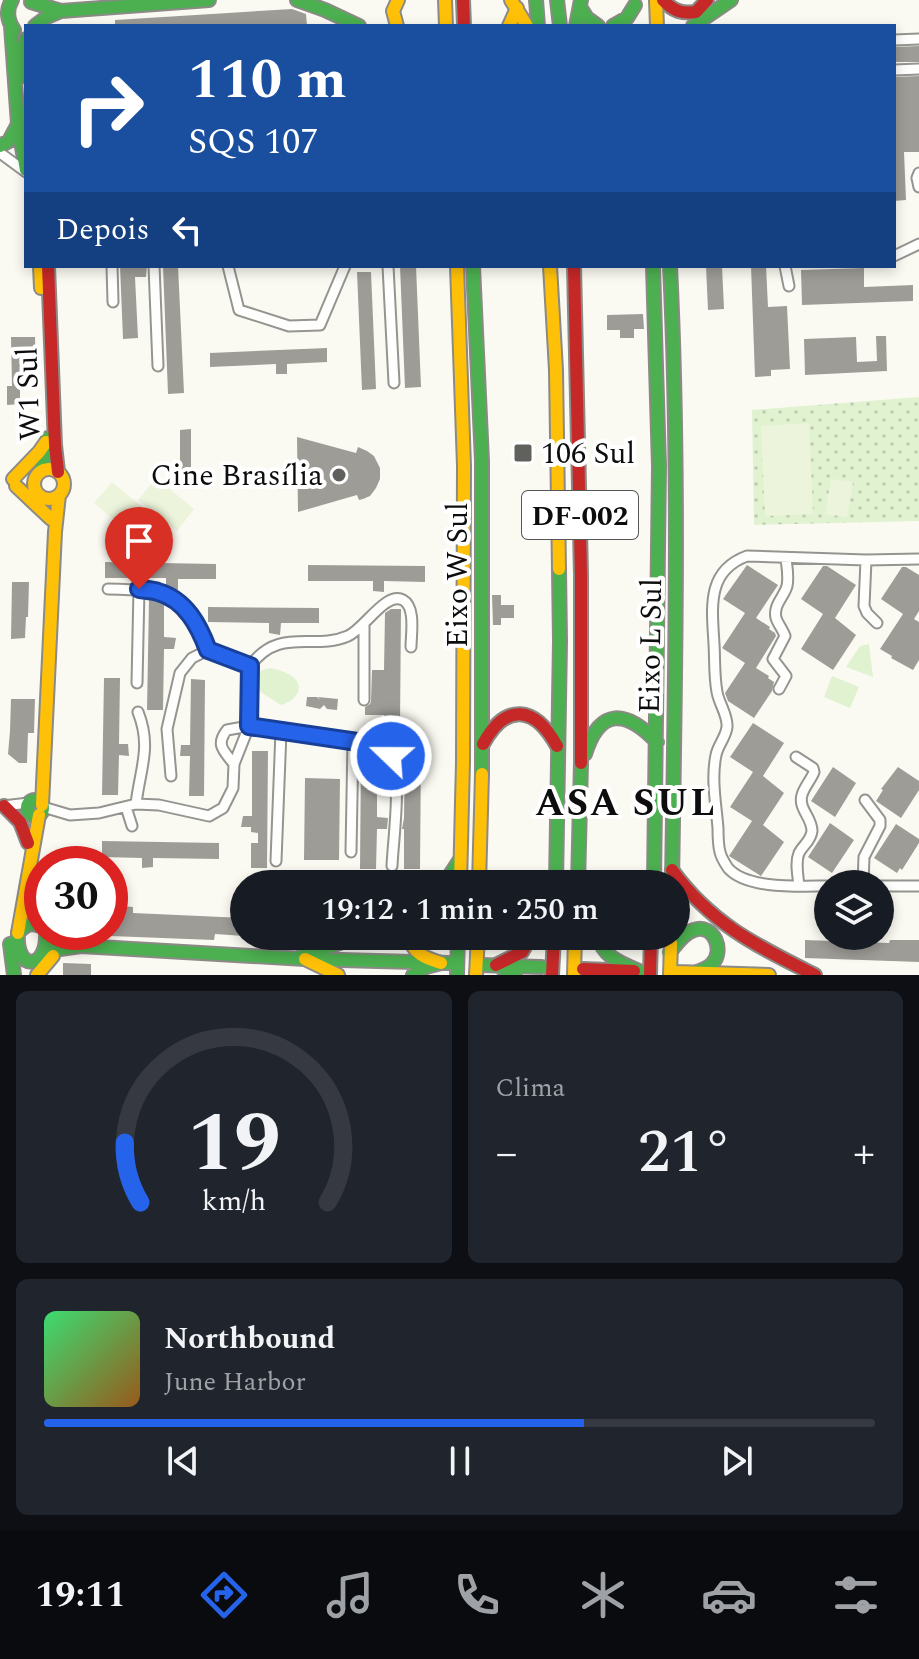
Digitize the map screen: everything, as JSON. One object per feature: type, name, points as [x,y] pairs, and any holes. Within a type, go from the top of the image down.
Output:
[{"type":"main road","points":[[0,148],[9,141],[22,120],[8,13],[11,0]]},
{"type":"main road","points":[[38,24],[61,11],[209,0]]},
{"type":"main road","points":[[297,0],[355,24]]},
{"type":"main road","points":[[396,24],[393,11],[398,0]]},
{"type":"main road","points":[[536,0],[538,24]]},
{"type":"main road","points":[[557,0],[560,24]]},
{"type":"main road","points":[[656,0],[657,24]]},
{"type":"main road","points":[[663,0],[683,14],[696,12],[707,0]]},
{"type":"main road","points":[[696,24],[731,0]]},
{"type":"main road","points":[[30,1],[61,11]]},
{"type":"main road","points":[[30,1],[35,11],[35,24]]},
{"type":"main road","points":[[437,24],[445,3]]},
{"type":"main road","points":[[445,3],[446,24]]},
{"type":"main road","points":[[576,24],[581,3]]},
{"type":"main road","points":[[581,3],[584,15],[594,24]]},
{"type":"main road","points":[[616,24],[627,18],[635,3]]},
{"type":"main road","points":[[635,3],[636,24]]},
{"type":"main road","points":[[509,24],[514,4]]},
{"type":"main road","points":[[514,4],[526,24]]},
{"type":"main road","points":[[463,6],[472,24]]},
{"type":"main road","points":[[11,26],[24,32]]},
{"type":"main road","points":[[24,45],[21,55],[24,151]]},
{"type":"main road","name":"W1 Sul","points":[[40,268],[49,416],[48,446],[40,471]]},
{"type":"main road","name":"W1 Sul","points":[[48,268],[58,472]]},
{"type":"main road","name":"Eixo W Sul","points":[[457,268],[464,466],[461,870]]},
{"type":"main road","name":"Eixo W Sul","points":[[473,268],[482,461],[483,744],[479,870]]},
{"type":"main road","name":"DF-002","points":[[550,268],[556,370],[560,641],[556,870]]},
{"type":"main road","name":"DF-002","points":[[574,268],[580,530],[578,870]]},
{"type":"main road","name":"Eixo L Sul","points":[[653,268],[659,466],[654,870]]},
{"type":"main road","name":"Eixo L Sul","points":[[670,268],[678,520],[672,870]]},
{"type":"main road","points":[[7,482],[39,452],[48,439]]},
{"type":"main road","points":[[7,482],[51,468],[58,472],[63,481],[53,526],[43,771],[29,846]]},
{"type":"main road","points":[[40,471],[35,481],[53,526]]},
{"type":"main road","points":[[7,482],[50,499],[59,495]]},
{"type":"main road","points":[[7,482],[53,526]]},
{"type":"main road","points":[[483,744],[494,726],[506,717],[519,714],[530,715],[542,723],[559,748]]},
{"type":"main road","points":[[581,763],[592,735],[599,725],[609,719],[632,721],[657,742]]},
{"type":"main road","points":[[5,806],[13,811],[26,834],[29,846]]},
{"type":"main road","points":[[453,870],[462,857]]},
{"type":"main road","points":[[690,891],[723,924],[815,975]]},
{"type":"main road","points":[[17,975],[16,941],[24,904]]},
{"type":"main road","points":[[17,975],[10,945],[23,908]]},
{"type":"main road","points":[[18,933],[24,928]]},
{"type":"main road","points":[[696,974],[717,959],[719,950],[712,934],[704,928],[693,928],[679,939],[670,952],[673,974],[769,975]]},
{"type":"main road","points":[[128,949],[449,967]]},
{"type":"main road","points":[[37,975],[44,950]]},
{"type":"main road","points":[[18,954],[27,962],[58,950]]},
{"type":"main road","points":[[37,975],[47,961],[61,950]]},
{"type":"main road","points":[[301,958],[322,950]]},
{"type":"main road","points":[[414,950],[422,957],[449,967]]},
{"type":"main road","points":[[478,950],[479,970],[525,950]]},
{"type":"main road","points":[[496,965],[547,971],[551,950]]},
{"type":"main road","points":[[576,950],[578,972],[645,973]]},
{"type":"main road","points":[[603,950],[608,957],[645,973]]},
{"type":"main road","points":[[645,973],[649,950]]},
{"type":"main road","points":[[301,958],[338,975]]},
{"type":"main road","points":[[496,965],[515,975]]},
{"type":"main road","points":[[413,975],[426,967],[449,967]]},
{"type":"main road","points":[[622,975],[645,973]]},
{"type":"street","points":[[896,40],[919,39]]},
{"type":"street","points":[[896,70],[919,69]]},
{"type":"street","points":[[0,148],[24,151]]},
{"type":"street","points":[[0,148],[24,169]]},
{"type":"street","points":[[919,173],[919,187]]},
{"type":"street","points":[[896,255],[919,244]]},
{"type":"street","points":[[112,268],[113,302]]},
{"type":"street","points":[[154,268],[158,366]]},
{"type":"street","points":[[228,268],[239,310],[289,326],[320,325],[344,268]]},
{"type":"street","points":[[388,268],[394,383]]},
{"type":"street","points":[[785,268],[789,286]]},
{"type":"street","points":[[814,886],[754,882],[742,878],[729,869],[720,852],[714,782],[717,751],[727,726],[715,672],[712,605],[717,582],[733,561],[747,556],[919,559]]},
{"type":"street","points":[[779,689],[786,676],[773,659],[785,636],[776,620],[776,610],[787,588],[786,559]]},
{"type":"street","points":[[866,560],[864,606],[877,623]]},
{"type":"street","points":[[108,589],[158,592],[180,603],[200,627],[208,650]]},
{"type":"street","points":[[137,683],[139,589]]},
{"type":"street","points":[[5,806],[70,815],[159,805],[209,816],[223,808],[233,788],[234,764],[249,726],[250,666],[265,650],[295,641],[331,640],[347,636],[393,598],[406,602],[410,608],[411,647]]},
{"type":"street","points":[[364,624],[364,700]]},
{"type":"street","points":[[171,776],[167,729],[180,673],[192,658],[208,650],[250,666]]},
{"type":"street","points":[[132,826],[131,806],[146,755],[145,729],[138,712]]},
{"type":"street","points":[[234,764],[220,744],[221,737],[227,730],[249,726],[378,745],[385,749],[395,768],[392,866]]},
{"type":"street","points":[[145,729],[167,729]]},
{"type":"street","points":[[276,861],[281,731]]},
{"type":"street","points":[[351,852],[353,741]]},
{"type":"street","points":[[796,757],[813,768],[814,772],[802,793],[801,803],[811,820],[812,830],[811,837],[797,857],[799,886]]},
{"type":"street","points":[[863,870],[864,855],[880,826],[880,820],[865,800]]},
{"type":"street","points":[[894,886],[919,886]]},
{"type":"green space","points":[[919,397],[919,521],[754,525],[752,410]]},
{"type":"green space","points":[[809,423],[813,514],[765,516],[761,426]]},
{"type":"green space","points":[[156,478],[194,509],[177,531],[138,500]]},
{"type":"green space","points":[[831,479],[853,482],[847,517],[825,514]]},
{"type":"green space","points":[[112,482],[146,510],[128,532],[94,503]]},
{"type":"green space","points":[[869,644],[873,677],[846,667],[860,646]]},
{"type":"green space","points":[[271,668],[291,675],[298,684],[298,693],[285,704],[281,705],[257,687],[258,675],[262,670]]},
{"type":"green space","points":[[832,676],[859,687],[850,708],[824,697]]},
{"type":"building","points":[[292,9],[306,14],[307,24],[115,24],[115,20]]},
{"type":"building","points":[[919,46],[919,62],[896,62],[896,47]]},
{"type":"building","points":[[919,76],[919,152],[904,152],[906,200],[896,201],[896,77]]},
{"type":"building","points":[[120,268],[147,268],[146,277],[135,277],[138,338],[123,339]]},
{"type":"building","points":[[163,268],[178,268],[184,393],[168,394]]},
{"type":"building","points":[[400,268],[416,268],[421,387],[405,388]]},
{"type":"building","points":[[706,268],[722,268],[724,309],[708,310]]},
{"type":"building","points":[[751,268],[766,268],[768,307],[787,306],[790,369],[771,370],[771,376],[755,377]]},
{"type":"building","points":[[864,268],[864,287],[913,285],[913,301],[802,305],[801,270]]},
{"type":"building","points":[[357,272],[371,272],[376,389],[362,390]]},
{"type":"building","points":[[643,314],[644,329],[634,329],[634,338],[620,338],[620,330],[607,330],[607,315]]},
{"type":"building","points":[[876,336],[886,336],[887,371],[805,375],[804,339],[856,337],[857,362],[877,361]]},
{"type":"building","points":[[11,337],[35,337],[36,375],[20,376],[20,404],[7,405],[7,386],[12,386]]},
{"type":"building","points":[[327,348],[327,362],[287,364],[287,374],[276,374],[276,364],[210,367],[210,353]]},
{"type":"building","points":[[191,429],[191,470],[180,470],[180,430]]},
{"type":"building","name":"Cine Brasília","points":[[297,437],[356,453],[358,447],[367,451],[374,456],[380,468],[376,488],[363,499],[359,500],[357,495],[298,512]]},
{"type":"building","points":[[105,562],[216,564],[216,579],[178,579],[178,590],[166,588],[166,578],[105,578]]},
{"type":"building","points":[[308,565],[425,566],[425,582],[384,581],[384,592],[373,591],[373,581],[308,581]]},
{"type":"building","points":[[747,565],[778,585],[756,618],[770,627],[776,636],[756,668],[774,682],[772,691],[754,718],[728,701],[725,693],[745,663],[722,648],[745,613],[723,599]]},
{"type":"building","points":[[823,566],[856,585],[835,618],[856,635],[833,670],[801,649],[823,614],[801,599]]},
{"type":"building","points":[[902,567],[919,575],[919,611],[914,619],[919,622],[919,660],[913,670],[880,649],[903,614],[881,599]]},
{"type":"building","points":[[12,582],[29,582],[25,638],[11,639]]},
{"type":"building","points":[[492,595],[501,595],[501,605],[514,605],[514,618],[501,618],[501,625],[493,625]]},
{"type":"building","points":[[149,599],[164,604],[164,637],[176,638],[174,649],[164,649],[163,710],[147,710]]},
{"type":"building","points":[[208,607],[319,608],[319,623],[281,623],[280,635],[269,633],[269,623],[208,622]]},
{"type":"building","points":[[391,609],[401,609],[400,725],[384,725],[384,715],[365,715],[365,707],[371,701],[372,670],[384,670],[385,613]]},
{"type":"building","points":[[104,678],[120,678],[119,744],[128,744],[129,756],[119,755],[118,795],[102,795]]},
{"type":"building","points":[[191,679],[205,680],[204,796],[189,796],[190,756],[180,756],[181,745],[190,745]]},
{"type":"building","points":[[307,697],[338,699],[337,710],[327,709],[324,705],[320,709],[306,706]]},
{"type":"building","points":[[11,699],[35,699],[34,733],[28,733],[27,763],[19,763],[8,754]]},
{"type":"building","points":[[753,723],[784,743],[763,776],[784,793],[763,825],[784,842],[761,876],[729,856],[752,821],[730,807],[753,772],[730,757]]},
{"type":"building","points":[[252,751],[268,751],[267,868],[251,868],[251,843],[258,843],[258,833],[251,832],[251,827],[241,827],[243,816],[252,816]]},
{"type":"building","points":[[361,752],[377,753],[377,817],[388,818],[387,829],[377,829],[376,869],[360,869]]},
{"type":"building","points":[[405,752],[421,752],[420,869],[404,869]]},
{"type":"building","points":[[833,767],[856,783],[835,817],[811,801]]},
{"type":"building","points":[[898,767],[919,781],[919,790],[901,818],[876,801]]},
{"type":"building","points":[[305,778],[340,779],[339,860],[304,860]]},
{"type":"building","points":[[830,823],[854,840],[834,870],[828,870],[808,857]]},
{"type":"building","points":[[896,824],[919,839],[902,870],[900,868],[897,873],[874,858]]},
{"type":"building","points":[[102,841],[219,843],[219,859],[153,858],[153,867],[142,868],[142,858],[128,858],[128,846],[102,846]]},
{"type":"building","points":[[128,907],[133,907],[133,913],[230,917],[230,935],[215,934],[214,940],[128,937]]},
{"type":"building","points":[[805,940],[814,940],[814,950],[894,950],[894,940],[919,940],[919,962],[805,958]]},
{"type":"building","points":[[63,963],[91,964],[91,975],[63,975]]},
{"type":"traffic: fast","points":[[12,0],[8,15],[14,30]]},
{"type":"traffic: fast","points":[[38,24],[61,11],[209,0]]},
{"type":"traffic: fast","points":[[297,0],[355,24]]},
{"type":"traffic: fast","points":[[536,0],[538,24]]},
{"type":"traffic: fast","points":[[557,0],[560,24]]},
{"type":"traffic: fast","points":[[576,24],[581,0]]},
{"type":"traffic: fast","points":[[696,24],[731,0]]},
{"type":"traffic: fast","points":[[31,2],[61,11]]},
{"type":"traffic: fast","points":[[616,24],[627,18],[635,5]]},
{"type":"traffic: fast","points":[[580,7],[595,24]]},
{"type":"traffic: fast","points":[[11,26],[18,124],[24,158]]},
{"type":"traffic: fast","points":[[21,77],[24,45]]},
{"type":"traffic: fast","points":[[0,146],[9,141],[18,124]]},
{"type":"traffic: fast","points":[[473,268],[482,461],[482,774]]},
{"type":"traffic: fast","points":[[653,268],[659,466],[654,870]]},
{"type":"traffic: fast","points":[[670,268],[676,498],[672,870]]},
{"type":"traffic: fast","points":[[41,470],[48,438]]},
{"type":"traffic: fast","points":[[556,870],[559,569]]},
{"type":"traffic: fast","points":[[585,754],[598,728],[615,718],[635,724],[657,742]]},
{"type":"traffic: fast","points":[[578,870],[581,763]]},
{"type":"traffic: fast","points":[[35,800],[41,802],[43,808],[41,814],[35,816],[29,814],[27,808],[29,802],[35,800]]},
{"type":"traffic: fast","points":[[453,870],[459,861]]},
{"type":"traffic: fast","points":[[24,928],[18,933],[21,955],[32,962],[43,950]]},
{"type":"traffic: fast","points":[[670,952],[690,931],[701,929],[712,934],[717,946],[716,959],[708,967],[694,973]]},
{"type":"traffic: fast","points":[[10,944],[14,975]]},
{"type":"traffic: fast","points":[[46,951],[81,946],[305,959],[450,963]]},
{"type":"traffic: fast","points":[[298,958],[320,950]]},
{"type":"traffic: fast","points":[[457,975],[458,950]]},
{"type":"traffic: fast","points":[[605,950],[619,962],[639,971]]},
{"type":"traffic: fast","points":[[413,975],[441,963]]},
{"type":"traffic: fast","points":[[481,965],[542,967]]},
{"type":"traffic: fast","points":[[496,965],[515,975]]},
{"type":"traffic: slow","points":[[396,24],[393,11],[398,0]]},
{"type":"traffic: slow","points":[[445,0],[446,24]]},
{"type":"traffic: slow","points":[[511,0],[526,24]]},
{"type":"traffic: slow","points":[[656,0],[657,24]]},
{"type":"traffic: slow","points":[[510,24],[517,8]]},
{"type":"traffic: slow","points":[[40,268],[41,288]]},
{"type":"traffic: slow","points":[[457,268],[464,466],[460,870]]},
{"type":"traffic: slow","points":[[550,268],[556,370],[559,569]]},
{"type":"traffic: slow","points":[[13,479],[46,442]]},
{"type":"traffic: slow","points":[[49,469],[55,470],[63,478],[64,484],[63,490],[55,498],[49,499],[43,498],[35,490],[34,484],[35,478],[43,470],[49,469]]},
{"type":"traffic: slow","points":[[16,486],[51,519]]},
{"type":"traffic: slow","points":[[42,805],[59,495]]},
{"type":"traffic: slow","points":[[479,870],[482,774]]},
{"type":"traffic: slow","points":[[18,933],[39,815]]},
{"type":"traffic: slow","points":[[416,950],[441,963]]},
{"type":"traffic: slow","points":[[476,975],[477,950]]},
{"type":"traffic: slow","points":[[574,975],[575,950]]},
{"type":"traffic: slow","points":[[670,975],[671,950]]},
{"type":"traffic: slow","points":[[37,975],[53,956]]},
{"type":"traffic: slow","points":[[305,959],[338,975]]},
{"type":"traffic: slow","points":[[676,972],[769,975]]},
{"type":"traffic: jam","points":[[463,0],[464,24]]},
{"type":"traffic: jam","points":[[663,0],[674,9],[686,13],[696,12],[707,0]]},
{"type":"traffic: jam","points":[[48,268],[58,472]]},
{"type":"traffic: jam","points":[[574,268],[581,575],[581,763]]},
{"type":"traffic: jam","points":[[483,744],[501,721],[520,714],[539,723],[557,746]]},
{"type":"traffic: jam","points":[[4,806],[20,822],[28,843]]},
{"type":"traffic: jam","points":[[690,892],[736,932],[815,975]]},
{"type":"traffic: jam","points":[[496,965],[523,950]]},
{"type":"traffic: jam","points":[[552,975],[553,950]]},
{"type":"traffic: jam","points":[[650,975],[651,950]]},
{"type":"traffic: jam","points":[[583,969],[634,971]]},
{"type":"place","name":"106 Sul","points":[[523,453]]},
{"type":"place","name":"Cine Brasília","points":[[339,475]]},
{"type":"district","name":"ASA SUL","points":[[626,802]]},
{"type":"route","points":[[139,589],[158,592],[180,603],[200,627],[208,650],[250,666],[249,726],[378,745],[391,756]]}]
